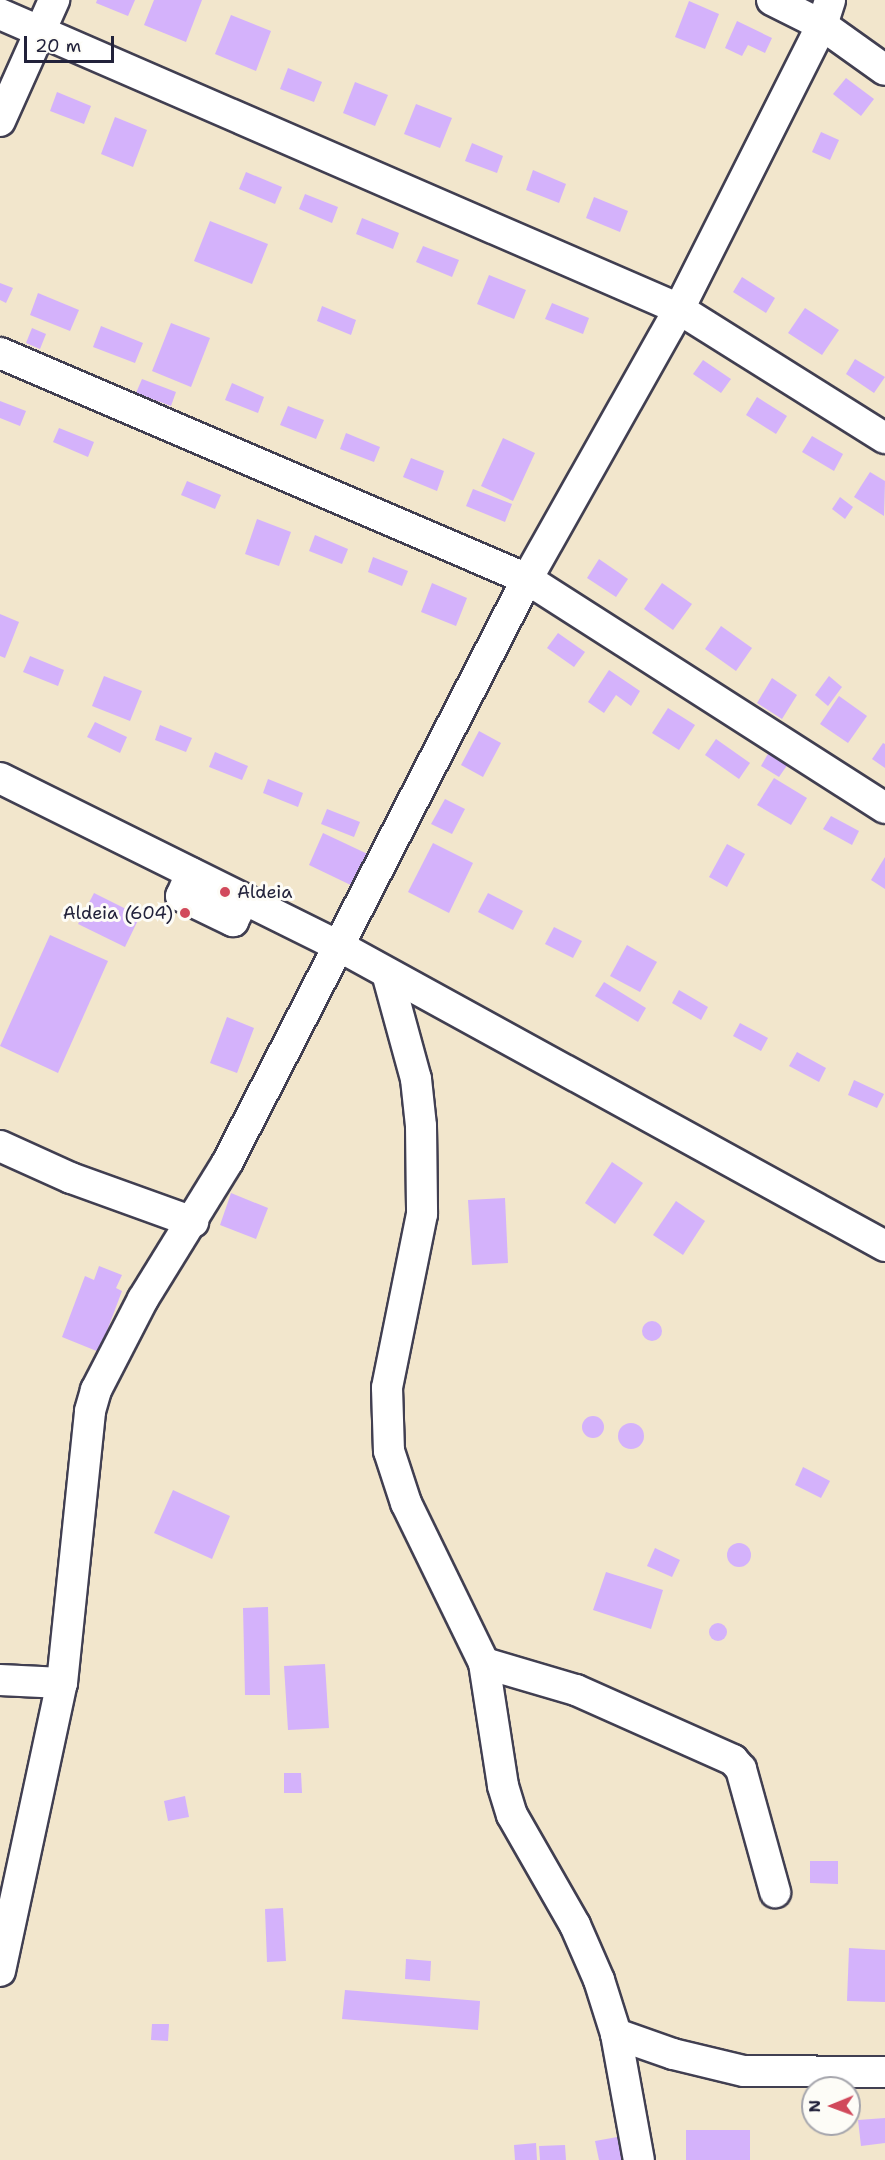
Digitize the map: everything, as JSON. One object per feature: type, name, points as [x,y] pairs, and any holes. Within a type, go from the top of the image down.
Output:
[{"type":"street","points":[[0,121],[54,0]]},
{"type":"street","points":[[772,0],[826,13],[885,70]]},
{"type":"street","points":[[0,1971],[62,1683],[90,1411],[96,1390],[143,1299],[193,1222],[527,579],[679,309],[826,13]]},
{"type":"street","points":[[0,14],[679,309],[885,438]]},
{"type":"street","points":[[0,353],[527,579],[885,808]]},
{"type":"street","points":[[0,778],[337,945],[884,1244]]},
{"type":"street","points":[[387,973],[416,1079],[422,1126],[422,1214],[387,1388],[389,1451],[406,1503],[484,1663],[504,1786],[512,1815],[575,1925],[599,1980],[616,2034],[641,2155]]},
{"type":"street","points":[[0,1146],[71,1178],[193,1222]]},
{"type":"street","points":[[484,1663],[576,1690],[733,1760],[741,1769],[775,1892]]},
{"type":"street","points":[[0,1680],[62,1683]]},
{"type":"street","points":[[616,2034],[673,2054],[744,2071],[885,2072]]},
{"type":"building","points":[[97,0],[135,0],[128,16],[96,3]]},
{"type":"building","points":[[154,0],[202,0],[186,42],[144,25]]},
{"type":"building","points":[[689,1],[719,14],[705,49],[675,37]]},
{"type":"building","points":[[231,15],[271,31],[256,71],[215,54]]},
{"type":"building","points":[[737,21],[772,38],[765,53],[748,45],[742,56],[725,48]]},
{"type":"building","points":[[288,68],[322,82],[314,102],[280,89]]},
{"type":"building","points":[[846,78],[874,99],[861,116],[833,94]]},
{"type":"building","points":[[355,82],[388,95],[375,126],[343,113]]},
{"type":"building","points":[[57,92],[91,106],[84,124],[50,111]]},
{"type":"building","points":[[416,104],[452,118],[440,148],[404,134]]},
{"type":"building","points":[[115,117],[147,130],[133,167],[101,154]]},
{"type":"building","points":[[821,132],[839,140],[830,160],[812,152]]},
{"type":"building","points":[[472,143],[503,156],[497,173],[465,161]]},
{"type":"building","points":[[533,170],[566,184],[559,203],[526,190]]},
{"type":"building","points":[[246,172],[282,187],[275,204],[239,189]]},
{"type":"building","points":[[305,194],[338,207],[332,223],[299,209]]},
{"type":"building","points":[[594,197],[628,211],[620,232],[586,218]]},
{"type":"building","points":[[362,218],[399,233],[393,249],[356,234]]},
{"type":"building","points":[[210,221],[268,244],[252,284],[194,261]]},
{"type":"building","points":[[423,246],[459,260],[452,277],[416,262]]},
{"type":"building","points":[[489,275],[526,290],[514,319],[477,304]]},
{"type":"building","points":[[742,277],[775,298],[766,313],[733,292]]},
{"type":"building","points":[[0,283],[13,288],[6,303],[0,300]]},
{"type":"building","points":[[38,293],[79,310],[70,331],[30,315]]},
{"type":"building","points":[[552,303],[589,318],[583,334],[545,319]]},
{"type":"building","points":[[322,306],[356,320],[351,335],[317,321]]},
{"type":"building","points":[[805,308],[839,330],[822,355],[788,333]]},
{"type":"building","points":[[171,323],[210,338],[191,387],[152,371]]},
{"type":"building","points":[[101,326],[143,343],[135,363],[93,347]]},
{"type":"building","points":[[32,328],[46,334],[40,349],[26,343]]},
{"type":"building","points":[[855,359],[885,377],[874,393],[846,374]]},
{"type":"building","points":[[703,360],[731,379],[721,393],[693,374]]},
{"type":"building","points":[[142,379],[176,392],[171,406],[136,393]]},
{"type":"building","points":[[232,383],[264,397],[258,413],[225,400]]},
{"type":"building","points":[[757,397],[787,416],[776,434],[746,415]]},
{"type":"building","points":[[0,401],[26,411],[20,426],[0,418]]},
{"type":"building","points":[[288,406],[324,420],[316,439],[280,425]]},
{"type":"building","points":[[59,428],[94,442],[88,457],[53,442]]},
{"type":"building","points":[[346,433],[380,447],[374,462],[340,449]]},
{"type":"building","points":[[812,436],[843,454],[834,471],[802,452]]},
{"type":"building","points":[[503,438],[535,453],[513,501],[481,486]]},
{"type":"building","points":[[411,458],[444,471],[437,491],[403,477]]},
{"type":"building","points":[[870,472],[885,481],[884,516],[854,497]]},
{"type":"building","points":[[187,481],[221,495],[215,509],[181,495]]},
{"type":"building","points":[[473,489],[512,504],[505,522],[466,506]]},
{"type":"building","points":[[840,497],[853,507],[845,519],[832,509]]},
{"type":"building","points":[[257,519],[291,532],[279,566],[245,554]]},
{"type":"building","points":[[315,535],[348,549],[342,564],[309,551]]},
{"type":"building","points":[[373,557],[408,571],[402,586],[368,572]]},
{"type":"building","points":[[599,559],[628,579],[616,597],[587,578]]},
{"type":"building","points":[[432,583],[467,598],[456,626],[421,612]]},
{"type":"building","points":[[662,583],[692,604],[673,630],[644,609]]},
{"type":"building","points":[[0,614],[19,622],[5,658],[0,656]]},
{"type":"building","points":[[721,626],[752,648],[736,671],[705,649]]},
{"type":"building","points":[[558,633],[585,652],[574,667],[547,648]]},
{"type":"building","points":[[30,656],[64,670],[58,686],[23,672]]},
{"type":"building","points":[[609,670],[640,691],[631,706],[616,695],[604,713],[588,702]]},
{"type":"building","points":[[104,676],[142,691],[130,721],[92,706]]},
{"type":"building","points":[[829,676],[842,687],[828,706],[815,695]]},
{"type":"building","points":[[772,678],[797,695],[782,719],[757,703]]},
{"type":"building","points":[[839,696],[867,716],[848,743],[820,724]]},
{"type":"building","points":[[668,708],[695,725],[679,750],[652,733]]},
{"type":"building","points":[[95,722],[127,737],[120,753],[87,737]]},
{"type":"building","points":[[160,725],[192,738],[186,752],[155,740]]},
{"type":"building","points":[[479,731],[501,743],[483,777],[461,765]]},
{"type":"building","points":[[716,739],[750,763],[739,779],[705,755]]},
{"type":"building","points":[[883,743],[885,744],[885,768],[872,759]]},
{"type":"building","points":[[215,752],[248,766],[242,780],[209,767]]},
{"type":"building","points":[[769,752],[788,764],[779,777],[761,766]]},
{"type":"building","points":[[774,778],[807,798],[791,825],[757,805]]},
{"type":"building","points":[[268,779],[303,793],[298,807],[263,793]]},
{"type":"building","points":[[445,799],[465,809],[452,834],[431,824]]},
{"type":"building","points":[[327,809],[360,822],[354,837],[321,824]]},
{"type":"building","points":[[831,816],[859,831],[852,845],[823,829]]},
{"type":"building","points":[[323,833],[374,857],[359,889],[309,865]]},
{"type":"building","points":[[433,843],[473,863],[449,913],[408,892]]},
{"type":"building","points":[[727,844],[745,854],[727,887],[709,877]]},
{"type":"building","points":[[885,857],[885,889],[871,880]]},
{"type":"building","points":[[94,893],[140,916],[125,947],[78,924]]},
{"type":"building","points":[[488,893],[523,911],[513,930],[478,912]]},
{"type":"building","points":[[554,927],[582,941],[573,958],[545,944]]},
{"type":"building","points":[[50,935],[108,961],[58,1073],[0,1046]]},
{"type":"building","points":[[627,945],[657,962],[640,992],[610,976]]},
{"type":"building","points":[[604,982],[646,1008],[638,1022],[595,996]]},
{"type":"building","points":[[679,990],[708,1007],[701,1020],[672,1003]]},
{"type":"building","points":[[227,1017],[254,1028],[237,1073],[210,1063]]},
{"type":"building","points":[[740,1023],[768,1038],[761,1051],[733,1036]]},
{"type":"building","points":[[797,1052],[826,1068],[819,1082],[789,1066]]},
{"type":"building","points":[[854,1080],[884,1094],[877,1108],[848,1095]]},
{"type":"building","points":[[612,1162],[643,1183],[615,1224],[585,1203]]},
{"type":"building","points":[[231,1193],[268,1208],[256,1239],[220,1225]]},
{"type":"building","points":[[505,1198],[508,1263],[472,1265],[468,1200]]},
{"type":"building","points":[[676,1201],[705,1221],[683,1255],[653,1235]]},
{"type":"building","points":[[99,1266],[122,1275],[116,1288],[122,1291],[99,1352],[62,1337],[85,1276],[94,1280]]},
{"type":"building","points":[[652,1321],[659,1324],[662,1331],[659,1338],[652,1341],[645,1338],[642,1331],[645,1324]]},
{"type":"building","points":[[593,1416],[603,1423],[604,1427],[597,1437],[593,1438],[583,1431],[582,1427],[589,1417]]},
{"type":"building","points":[[631,1423],[640,1427],[644,1436],[640,1445],[631,1449],[622,1445],[618,1436],[622,1427]]},
{"type":"building","points":[[803,1467],[830,1481],[821,1498],[795,1485]]},
{"type":"building","points":[[173,1490],[230,1516],[212,1559],[154,1533]]},
{"type":"building","points":[[739,1543],[748,1546],[751,1555],[748,1564],[739,1567],[730,1564],[727,1555],[730,1546]]},
{"type":"building","points":[[655,1548],[680,1560],[672,1577],[647,1566]]},
{"type":"building","points":[[606,1572],[663,1590],[651,1629],[593,1610]]},
{"type":"building","points":[[268,1607],[270,1695],[245,1695],[243,1608]]},
{"type":"building","points":[[718,1623],[724,1626],[727,1632],[724,1638],[718,1641],[712,1638],[709,1632],[712,1626]]},
{"type":"building","points":[[325,1664],[329,1728],[288,1730],[284,1666]]},
{"type":"building","points":[[284,1773],[301,1773],[302,1793],[284,1793]]},
{"type":"building","points":[[185,1796],[189,1817],[168,1821],[164,1801]]},
{"type":"building","points":[[810,1861],[838,1861],[838,1884],[810,1883]]},
{"type":"building","points":[[283,1908],[286,1961],[267,1962],[265,1909]]},
{"type":"building","points":[[849,1948],[885,1950],[885,2002],[847,2001]]},
{"type":"building","points":[[406,1959],[431,1961],[430,1981],[405,1979]]},
{"type":"building","points":[[345,1990],[480,2001],[478,2030],[342,2019]]},
{"type":"building","points":[[152,2024],[169,2024],[168,2041],[151,2040]]},
{"type":"building","points":[[885,2118],[885,2143],[861,2146],[861,2120]]},
{"type":"building","points":[[686,2130],[750,2130],[750,2160],[686,2160]]},
{"type":"building","points":[[623,2136],[624,2160],[599,2160],[595,2141]]},
{"type":"building","points":[[536,2143],[537,2160],[515,2160],[514,2145]]},
{"type":"building","points":[[565,2145],[566,2160],[540,2160],[539,2146]]},
{"type":"place","name":"Aldeia","points":[[225,892]]},
{"type":"place","name":"Aldeia (604)","points":[[185,913]]}]
